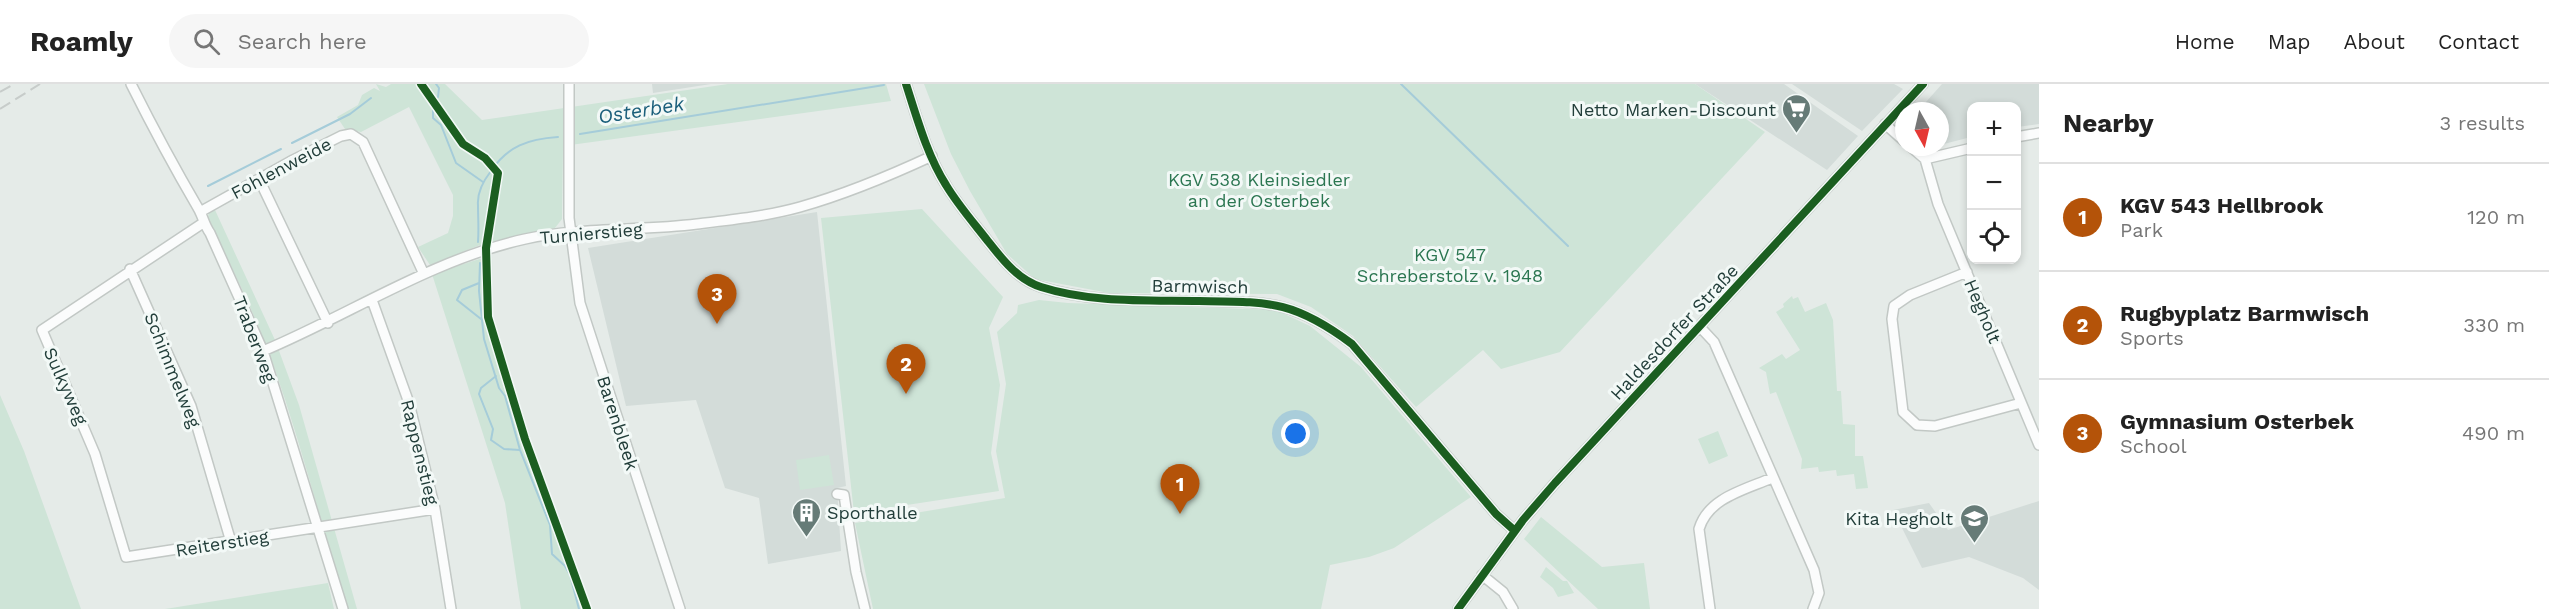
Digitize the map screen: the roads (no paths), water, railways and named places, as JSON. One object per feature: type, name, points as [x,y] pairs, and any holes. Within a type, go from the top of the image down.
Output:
[{"type":"street","name":"Traberweg","points":[[131,84],[200,212],[202,223],[232,279],[263,351],[343,609]]},
{"type":"street","name":"Barenbleek","points":[[569,84],[570,234],[580,303],[680,609]]},
{"type":"street","name":"Barmwisch","points":[[906,84],[945,185],[1005,262],[1022,277],[1039,286],[1065,293],[1119,299],[1269,303],[1303,313],[1329,327],[1352,344],[1496,514],[1515,531]]},
{"type":"street","name":"Haldesdorfer Straße","points":[[1458,609],[1515,531],[1555,483],[1923,84]]},
{"type":"street","points":[[1885,124],[1895,133]]},
{"type":"street","points":[[2021,136],[2039,133]]},
{"type":"street","name":"Fohlenweide","points":[[200,212],[341,136],[351,134],[359,137],[390,194],[423,272]]},
{"type":"street","points":[[1921,156],[1924,159],[1967,149]]},
{"type":"street","name":"Turnierstieg","points":[[263,351],[328,323],[423,272],[486,248],[529,238],[697,224],[798,208],[856,189],[932,156]]},
{"type":"street","name":"Hegholt","points":[[1924,159],[1938,204],[2039,445]]},
{"type":"street","points":[[259,179],[328,323]]},
{"type":"street","name":"Sulkyweg","points":[[126,557],[95,454],[42,330],[202,223]]},
{"type":"street","name":"Schimmelweg","points":[[130,269],[191,406],[231,542]]},
{"type":"street","points":[[1967,272],[1910,295],[1894,306],[1892,319],[1903,412],[1917,425],[1935,426],[2021,403]]},
{"type":"street","name":"Rappenstieg","points":[[372,300],[409,403],[435,509],[451,609]]},
{"type":"street","points":[[1700,327],[1714,342],[1817,578],[1819,593],[1813,609]]},
{"type":"street","points":[[1710,609],[1699,529],[1702,519],[1707,510],[1723,500],[1772,478]]},
{"type":"street","points":[[837,494],[844,495],[856,572],[865,609]]},
{"type":"street","name":"Reiterstieg","points":[[126,557],[435,509]]},
{"type":"street","points":[[1482,575],[1503,592],[1514,609]]},
{"type":"waterway","points":[[436,84],[439,88],[438,97]]},
{"type":"waterway","points":[[1401,84],[1568,246]]},
{"type":"waterway","name":"Osterbek","points":[[580,134],[884,85]]},
{"type":"waterway","points":[[292,143],[350,114],[371,98]]},
{"type":"waterway","points":[[433,106],[433,118],[441,125],[456,163],[483,182]]},
{"type":"waterway","name":"Osterbek","points":[[478,242],[478,200],[491,171],[504,155],[520,145],[558,137]]},
{"type":"waterway","points":[[208,186],[281,149]]},
{"type":"waterway","name":"Osterbek","points":[[480,263],[479,291],[484,339],[499,388],[505,396],[520,450],[550,525],[552,554],[565,566],[570,575],[579,609]]},
{"type":"waterway","name":"Osterbek","points":[[479,283],[462,290],[457,300],[481,319]]},
{"type":"waterway","points":[[496,376],[481,388],[479,394],[493,429],[491,440],[504,449],[520,450]]},
{"type":"railway","points":[[0,92],[14,84]]},
{"type":"railway","points":[[0,109],[40,84]]},
{"type":"place","name":"Netto Marken-Discount","points":[[1797,134]]},
{"type":"place","name":"Gymnasium Osterbek","points":[[717,324]]},
{"type":"place","name":"Rugbyplatz Barmwisch","points":[[906,394]]},
{"type":"place","name":"KGV 543 Hellbrook","points":[[1180,514]]},
{"type":"place","name":"Sporthalle","points":[[806,538]]},
{"type":"place","name":"Kita Hegholt","points":[[1974,544]]},
{"type":"park label","name":"KGV 538 Kleinsiedler an der Osterbek","points":[[1259,190]]},
{"type":"park label","name":"KGV 547 Schreberstolz v. 1948","points":[[1450,264]]}]
